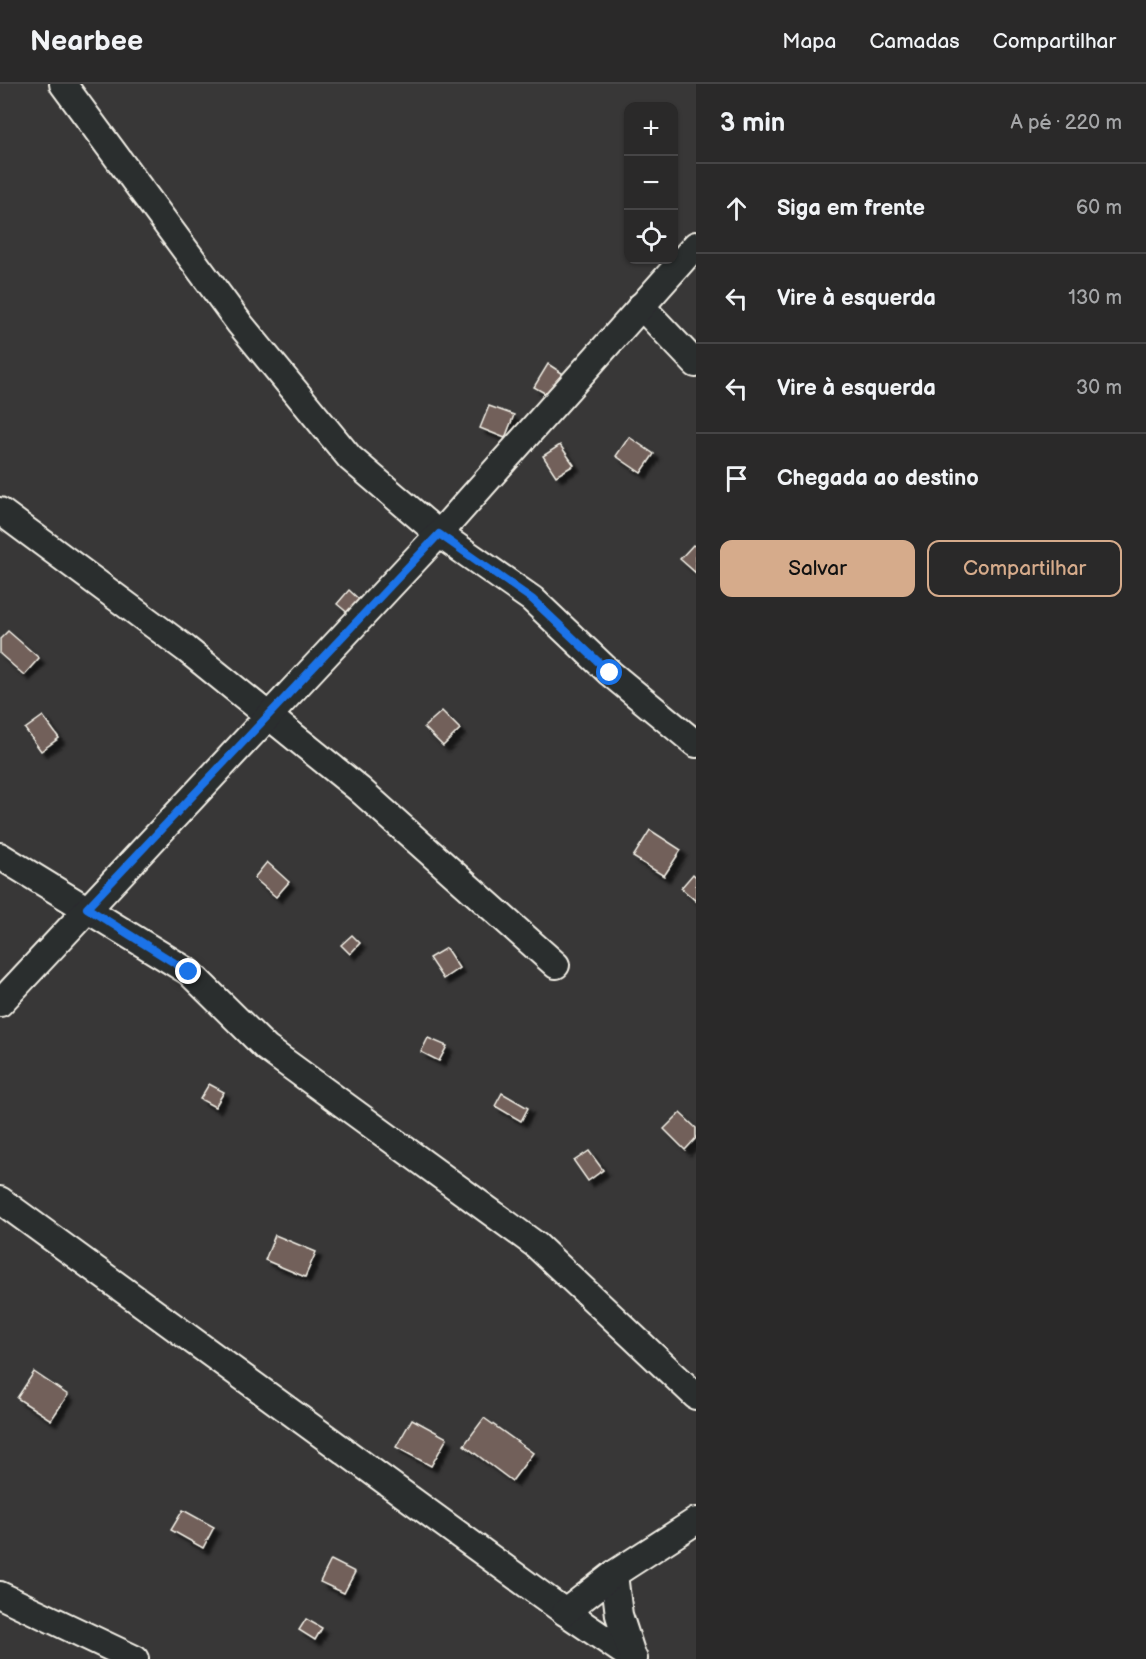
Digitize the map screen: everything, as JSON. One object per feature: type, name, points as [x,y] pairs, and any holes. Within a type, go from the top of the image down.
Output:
[{"type":"street","points":[[63,84],[240,324],[350,458],[439,534],[532,599],[610,673],[696,744]]},
{"type":"street","points":[[0,1003],[439,534],[696,245]]},
{"type":"street","points":[[641,306],[696,364]]},
{"type":"street","points":[[0,511],[186,649],[359,789],[556,965]]},
{"type":"street","points":[[0,856],[189,972],[266,1047],[536,1245],[696,1396]]},
{"type":"street","points":[[0,1200],[565,1612],[633,1658]]},
{"type":"street","points":[[565,1612],[614,1574],[696,1521]]},
{"type":"street","points":[[614,1574],[619,1615],[633,1658]]},
{"type":"street","points":[[0,1595],[135,1659]]},
{"type":"building","points":[[548,364],[568,377],[555,399],[534,387]]},
{"type":"building","points":[[489,406],[514,415],[505,438],[480,428]]},
{"type":"building","points":[[629,437],[654,454],[641,473],[616,456]]},
{"type":"building","points":[[560,445],[574,465],[556,476],[543,456]]},
{"type":"building","points":[[693,545],[696,547],[696,573],[680,559]]},
{"type":"building","points":[[349,590],[366,606],[355,619],[337,604]]},
{"type":"building","points":[[8,631],[39,658],[24,675],[0,654],[0,639]]},
{"type":"building","points":[[442,711],[460,729],[443,746],[424,727]]},
{"type":"building","points":[[43,716],[59,738],[41,751],[25,729]]},
{"type":"building","points":[[650,830],[681,850],[664,876],[633,857]]},
{"type":"building","points":[[267,862],[289,882],[276,897],[254,878]]},
{"type":"building","points":[[693,874],[696,877],[696,901],[681,888]]},
{"type":"building","points":[[352,935],[360,943],[350,954],[341,945]]},
{"type":"building","points":[[446,948],[459,968],[443,979],[429,958]]},
{"type":"building","points":[[428,1038],[447,1046],[439,1061],[421,1052]]},
{"type":"building","points":[[209,1084],[224,1092],[215,1107],[200,1099]]},
{"type":"building","points":[[502,1093],[528,1108],[521,1121],[495,1106]]},
{"type":"building","points":[[680,1113],[696,1128],[696,1138],[685,1150],[664,1129]]},
{"type":"building","points":[[589,1151],[603,1170],[588,1181],[574,1161]]},
{"type":"building","points":[[275,1235],[316,1252],[305,1277],[265,1260]]},
{"type":"building","points":[[34,1372],[68,1395],[51,1420],[17,1398]]},
{"type":"building","points":[[484,1418],[533,1453],[512,1481],[464,1445]]},
{"type":"building","points":[[412,1419],[447,1438],[431,1466],[396,1447]]},
{"type":"building","points":[[183,1510],[214,1527],[203,1548],[171,1530]]},
{"type":"building","points":[[331,1560],[355,1572],[344,1593],[320,1582]]},
{"type":"building","points":[[306,1619],[322,1628],[315,1640],[299,1630]]},
{"type":"route","points":[[189,972],[87,908],[439,534],[532,599],[610,673]]}]
